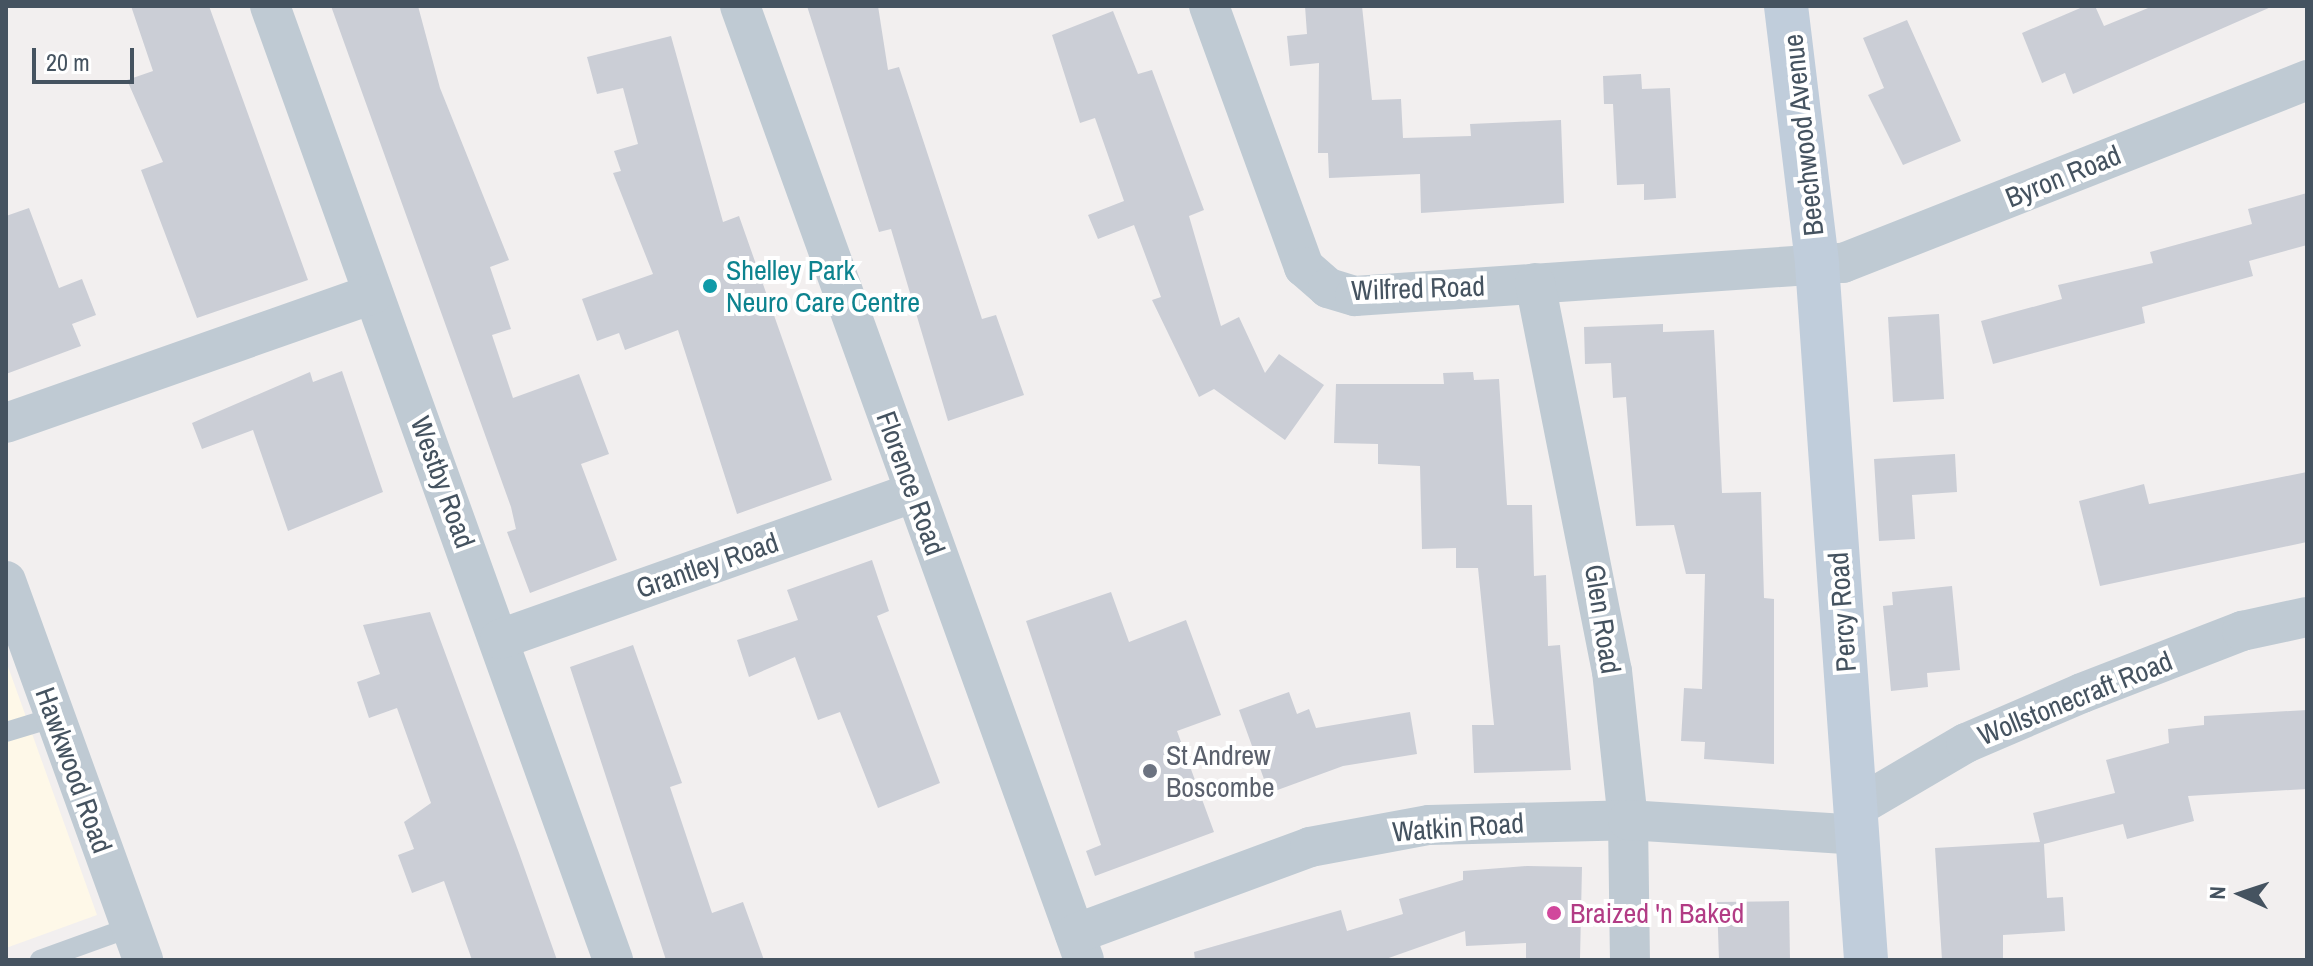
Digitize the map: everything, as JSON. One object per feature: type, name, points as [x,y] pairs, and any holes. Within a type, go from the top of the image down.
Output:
[{"type":"street","name":"Westby Road","points":[[270,6],[613,960]]},
{"type":"street","name":"Florence Road","points":[[740,6],[1079,947]]},
{"type":"street","name":"Wilfred Road","points":[[1209,6],[1304,267],[1328,288],[1355,296],[1817,264]]},
{"type":"street","name":"Beechwood Avenue","points":[[1786,6],[1817,264]]},
{"type":"street","name":"Byron Road","points":[[1817,264],[1843,263],[2307,80]]},
{"type":"street","name":"Percy Road","points":[[1817,264],[1866,960]]},
{"type":"street","name":"Glen Road","points":[[1535,283],[1607,641],[1628,820],[1630,960]]},
{"type":"street","points":[[6,423],[373,294]]},
{"type":"street","name":"Grantley Road","points":[[500,639],[914,492]]},
{"type":"street","name":"Hawkwood Road","points":[[6,581],[137,944]]},
{"type":"street","name":"Wollstonecraft Road","points":[[1856,822],[1966,743],[2082,693],[2242,631],[2307,617]]},
{"type":"street","name":"Watkin Road","points":[[1079,947],[1310,847],[1369,834],[1477,822],[1856,822]]},
{"type":"lane","points":[[6,732],[55,717]]},
{"type":"lane","points":[[40,960],[137,944]]},
{"type":"shaded area","points":[[6,661],[97,915],[6,948]]},
{"type":"building","points":[[131,6],[209,6],[308,280],[197,318],[141,170],[163,162],[127,80],[153,71]]},
{"type":"building","points":[[331,6],[418,6],[440,88],[509,260],[490,267],[511,329],[492,335],[513,398],[579,374],[609,454],[581,464],[617,560],[530,593],[507,532],[516,529],[511,507]]},
{"type":"building","points":[[807,6],[878,6],[888,70],[899,67],[982,319],[996,315],[1024,395],[948,421],[891,229],[879,232]]},
{"type":"building","points":[[1305,6],[1362,6],[1372,100],[1401,99],[1403,138],[1471,136],[1470,124],[1561,120],[1564,203],[1421,213],[1420,174],[1329,178],[1328,153],[1318,153],[1319,63],[1290,66],[1287,36],[1307,34]]},
{"type":"building","points":[[2085,6],[2095,6],[2104,26],[2153,6],[2271,7],[2073,94],[2065,73],[2042,83],[2022,33]]},
{"type":"building","points":[[1113,11],[1138,74],[1152,70],[1204,210],[1189,216],[1221,326],[1239,317],[1265,373],[1279,354],[1324,385],[1285,440],[1214,389],[1199,397],[1152,300],[1161,297],[1134,225],[1098,239],[1088,215],[1124,201],[1095,118],[1080,123],[1052,35]]},
{"type":"building","points":[[1907,20],[1961,141],[1903,165],[1868,95],[1884,88],[1863,38]]},
{"type":"building","points":[[671,36],[723,222],[739,216],[832,480],[737,514],[678,330],[625,350],[619,333],[597,341],[582,299],[653,274],[613,173],[621,171],[614,151],[638,144],[623,88],[597,94],[587,57]]},
{"type":"building","points":[[1641,74],[1642,89],[1670,88],[1676,198],[1644,200],[1644,184],[1617,185],[1613,104],[1604,104],[1603,76]]},
{"type":"building","points":[[2307,193],[2307,245],[2249,261],[2253,276],[2142,307],[2145,323],[1993,364],[1981,321],[2062,299],[2058,285],[2153,263],[2150,252],[2252,224],[2248,209]]},
{"type":"building","points":[[29,208],[59,288],[82,279],[96,315],[72,324],[81,346],[6,374],[6,216]]},
{"type":"building","points":[[1939,314],[1944,399],[1893,402],[1888,317]]},
{"type":"building","points":[[1663,324],[1663,332],[1714,330],[1722,493],[1761,492],[1764,598],[1774,599],[1774,764],[1704,759],[1705,742],[1681,741],[1684,688],[1702,689],[1705,574],[1686,574],[1674,525],[1636,526],[1626,397],[1613,398],[1611,363],[1585,364],[1584,327]]},
{"type":"building","points":[[342,371],[383,492],[288,531],[253,430],[202,449],[192,423],[310,372],[313,382]]},
{"type":"building","points":[[1473,372],[1474,380],[1499,379],[1507,505],[1532,505],[1534,576],[1546,575],[1548,646],[1560,645],[1571,770],[1474,773],[1472,725],[1494,725],[1478,568],[1456,568],[1456,548],[1422,549],[1420,466],[1378,464],[1378,444],[1334,443],[1336,384],[1444,384],[1443,373]]},
{"type":"building","points":[[1955,454],[1957,492],[1912,495],[1915,539],[1879,541],[1874,459]]},
{"type":"building","points":[[2307,472],[2307,542],[2100,586],[2079,501],[2144,484],[2149,504]]},
{"type":"building","points":[[872,560],[889,611],[877,616],[940,783],[878,808],[840,712],[818,720],[795,657],[749,677],[737,640],[798,620],[787,590]]},
{"type":"building","points":[[1952,586],[1960,670],[1927,673],[1928,687],[1891,691],[1883,606],[1893,605],[1892,592]]},
{"type":"building","name":"St Andrew Boscombe","points":[[1111,592],[1129,642],[1186,620],[1221,715],[1177,731],[1214,832],[1095,876],[1086,851],[1101,845],[1026,621]]},
{"type":"building","points":[[430,612],[557,960],[472,960],[444,881],[412,893],[398,855],[414,849],[404,822],[431,803],[397,708],[369,718],[357,682],[380,674],[363,625]]},
{"type":"building","points":[[633,645],[682,783],[670,787],[712,913],[743,902],[764,960],[666,960],[570,667]]},
{"type":"building","points":[[1289,692],[1297,714],[1309,709],[1316,728],[1410,712],[1417,754],[1343,766],[1269,793],[1239,710]]},
{"type":"building","points":[[2307,710],[2307,789],[2188,796],[2194,821],[2127,839],[2123,824],[2044,844],[2047,898],[2063,897],[2065,931],[2003,935],[2003,960],[1942,960],[1935,848],[2040,842],[2033,813],[2115,793],[2106,760],[2169,743],[2168,729],[2204,725],[2204,716]]},
{"type":"building","points":[[1527,866],[1582,867],[1580,959],[1526,959],[1526,943],[1466,946],[1465,931],[1383,960],[1195,960],[1194,952],[1341,910],[1347,931],[1403,914],[1399,899],[1463,880],[1463,871]]},
{"type":"building","points":[[1789,901],[1790,960],[1719,960],[1717,902]]},
{"type":"place","name":"Shelley Park Neuro Care Centre","points":[[710,286]]},
{"type":"place","name":"St Andrew Boscombe","points":[[1150,771]]},
{"type":"place","name":"Braized 'n Baked","points":[[1554,913]]}]
